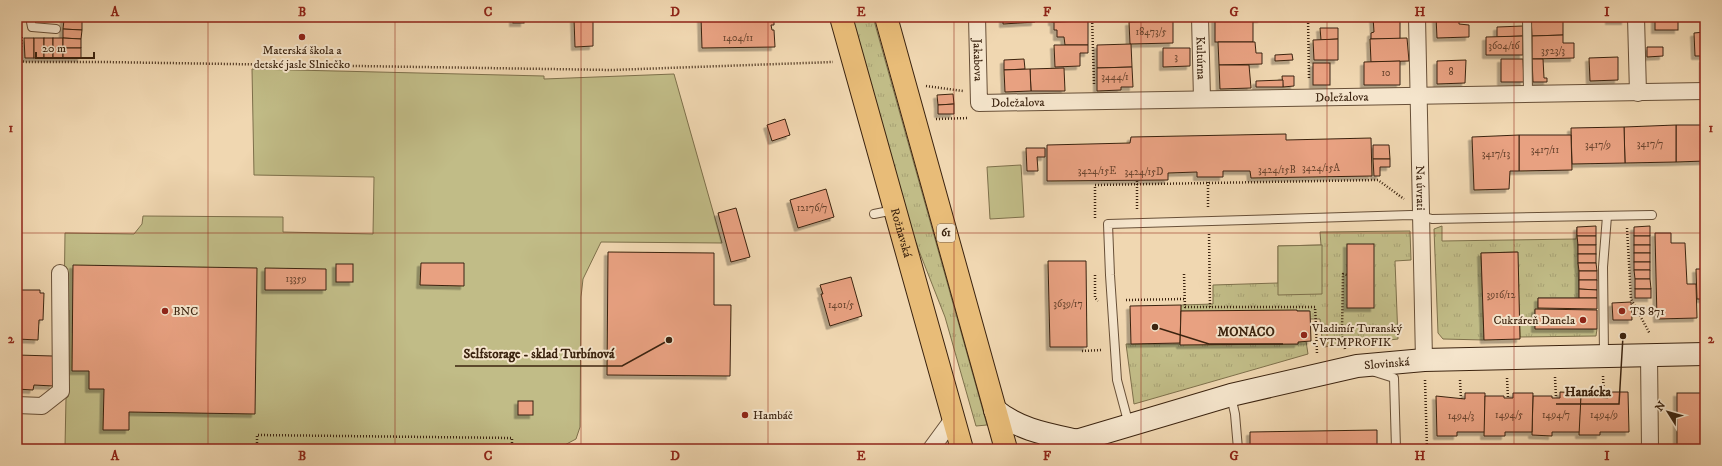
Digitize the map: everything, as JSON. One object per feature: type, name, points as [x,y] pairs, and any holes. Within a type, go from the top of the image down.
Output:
[{"type":"main road","name":"Rožňavská","points":[[841,17],[962,449]]},
{"type":"main road","name":"61","points":[[886,17],[1006,449]]},
{"type":"street","name":"Jakabova","points":[[978,17],[979,103]]},
{"type":"street","name":"Kultúrna","points":[[1200,17],[1202,99]]},
{"type":"street","name":"Na úvrati","points":[[1417,17],[1424,360]]},
{"type":"street","points":[[1636,17],[1638,92]]},
{"type":"street","name":"Doležalova","points":[[979,103],[1705,91]]},
{"type":"street","points":[[17,405],[42,406],[61,391],[60,273]]},
{"type":"street","points":[[1650,346],[1650,449]]},
{"type":"street","name":"Slovinská","points":[[1049,449],[1074,445],[1130,426],[1351,358],[1604,365],[1650,346],[1705,354]]},
{"type":"street","points":[[995,410],[1006,419],[1022,427],[1074,445]]},
{"type":"street","points":[[931,449],[953,419]]},
{"type":"lane","points":[[30,17],[32,26],[56,29]]},
{"type":"lane","points":[[1527,17],[1528,94]]},
{"type":"lane","points":[[874,214],[895,210]]},
{"type":"lane","points":[[1130,426],[1117,380],[1108,224],[1421,216],[1432,219],[1652,215]]},
{"type":"lane","points":[[1604,365],[1603,267],[1607,216]]},
{"type":"lane","points":[[1351,358],[1394,378],[1396,449]]},
{"type":"lane","points":[[1231,395],[1235,414],[1238,449]]},
{"type":"path","points":[[1092,17],[1094,101]]},
{"type":"path","points":[[1308,17],[1309,98]]},
{"type":"path","points":[[32,26],[22,35],[20,60],[25,62],[127,62],[612,70],[834,62]]},
{"type":"path","points":[[918,84],[932,88],[967,91],[979,103]]},
{"type":"path","points":[[1095,223],[1095,185],[1137,182],[1378,180],[1405,200]]},
{"type":"path","points":[[1137,182],[1138,223]]},
{"type":"path","points":[[1208,182],[1210,308]]},
{"type":"path","points":[[1626,216],[1631,299],[1650,346]]},
{"type":"path","points":[[1095,268],[1094,298],[1113,312],[1124,300],[1184,299]]},
{"type":"path","points":[[1184,274],[1185,308],[1315,307],[1318,356]]},
{"type":"path","points":[[1347,275],[1343,274],[1342,331],[1351,358]]},
{"type":"path","points":[[1310,325],[1316,325]]},
{"type":"path","points":[[1082,351],[1115,350]]},
{"type":"path","points":[[1424,360],[1427,449]]},
{"type":"path","points":[[1604,365],[1604,398]]},
{"type":"path","points":[[1555,375],[1556,398]]},
{"type":"path","points":[[1507,376],[1508,398]]},
{"type":"path","points":[[1460,377],[1461,399]]},
{"type":"path","points":[[257,449],[257,435],[512,438],[512,449]]},
{"type":"green space","points":[[852,17],[873,17],[987,425],[976,426],[945,317],[912,233]]},
{"type":"green space","points":[[252,69],[544,76],[544,79],[674,74],[722,243],[601,242],[583,279],[581,297],[580,427],[576,439],[557,449],[65,447],[66,398],[68,397],[69,310],[64,310],[65,233],[134,234],[142,224],[143,216],[283,217],[283,232],[373,234],[374,177],[254,175]]},
{"type":"green space","points":[[1021,165],[1024,217],[990,219],[987,167]]},
{"type":"green space","points":[[1442,226],[1442,241],[1576,239],[1577,227],[1579,298],[1538,298],[1538,309],[1535,310],[1535,328],[1597,329],[1596,336],[1520,337],[1517,252],[1481,253],[1484,340],[1443,339],[1438,333],[1434,229]]},
{"type":"green space","points":[[1410,231],[1411,260],[1395,261],[1398,339],[1323,347],[1320,319],[1310,319],[1309,311],[1181,311],[1181,305],[1213,304],[1213,285],[1278,283],[1278,246],[1321,245],[1320,232]]},
{"type":"green space","points":[[1322,245],[1322,294],[1278,295],[1278,246]]},
{"type":"green space","points":[[1306,341],[1308,354],[1134,404],[1126,344],[1298,344],[1298,342]]},
{"type":"building","points":[[64,17],[82,17],[82,20],[64,20]]},
{"type":"building","points":[[513,17],[524,17],[524,23],[513,23]]},
{"type":"building","points":[[701,17],[774,17],[774,25],[771,25],[772,30],[774,30],[775,47],[702,48]]},
{"type":"building","points":[[951,17],[951,18],[928,18]]},
{"type":"building","points":[[1003,17],[1035,17],[1035,22],[1003,24]]},
{"type":"building","points":[[1052,17],[1075,17],[1075,22],[1052,22]]},
{"type":"building","points":[[1075,17],[1088,17],[1088,21],[1075,22]]},
{"type":"building","points":[[1136,17],[1173,17],[1173,21],[1136,21]]},
{"type":"building","points":[[1230,17],[1261,17],[1261,19],[1230,19]]},
{"type":"building","points":[[1373,17],[1400,17],[1400,39],[1371,39],[1371,33],[1374,32]]},
{"type":"building","points":[[1436,17],[1459,17],[1459,24],[1469,25],[1469,37],[1437,38]]},
{"type":"building","points":[[1531,17],[1563,17],[1563,35],[1532,36]]},
{"type":"building","points":[[1609,17],[1625,17],[1625,21],[1609,21]]},
{"type":"building","points":[[1655,17],[1678,17],[1678,30],[1655,30]]},
{"type":"building","points":[[593,18],[593,46],[575,47],[574,19]]},
{"type":"building","points":[[1215,19],[1253,19],[1253,42],[1215,42]]},
{"type":"building","points":[[64,20],[82,20],[82,30],[63,29]]},
{"type":"building","points":[[1088,21],[1088,45],[1065,45],[1064,37],[1057,37],[1057,30],[1054,30],[1054,22]]},
{"type":"building","points":[[1173,21],[1173,43],[1130,44],[1129,22]]},
{"type":"building","points":[[1523,26],[1523,36],[1497,37],[1497,27]]},
{"type":"building","points":[[1320,28],[1338,28],[1338,39],[1321,40]]},
{"type":"building","points":[[63,29],[82,30],[81,39],[63,38]]},
{"type":"building","points":[[1705,32],[1705,56],[1695,56],[1694,33]]},
{"type":"building","points":[[1563,35],[1563,43],[1574,43],[1574,58],[1532,59],[1532,36]]},
{"type":"building","points":[[1523,36],[1523,55],[1486,55],[1486,37]]},
{"type":"building","points":[[24,38],[34,38],[34,58],[25,58]]},
{"type":"building","points":[[34,38],[44,38],[44,58],[34,58]]},
{"type":"building","points":[[44,38],[53,38],[53,58],[44,58]]},
{"type":"building","points":[[53,38],[63,38],[63,58],[53,58]]},
{"type":"building","points":[[63,38],[81,39],[81,48],[63,48]]},
{"type":"building","points":[[1407,38],[1409,61],[1371,62],[1370,39]]},
{"type":"building","points":[[1338,39],[1338,60],[1314,60],[1313,40]]},
{"type":"building","points":[[1218,42],[1255,42],[1256,53],[1262,53],[1262,64],[1219,65]]},
{"type":"building","points":[[1131,44],[1132,67],[1097,68],[1097,45]]},
{"type":"building","points":[[1054,45],[1088,45],[1088,53],[1080,53],[1080,66],[1055,67]]},
{"type":"building","points":[[1647,47],[1663,47],[1663,56],[1647,57]]},
{"type":"building","points":[[63,48],[81,48],[81,58],[63,58]]},
{"type":"building","points":[[1163,48],[1190,48],[1190,66],[1163,67]]},
{"type":"building","points":[[1292,54],[1293,60],[1275,61],[1275,55]]},
{"type":"building","points":[[1618,57],[1618,80],[1590,81],[1589,58]]},
{"type":"building","points":[[1024,59],[1025,69],[1004,70],[1004,60]]},
{"type":"building","points":[[1501,59],[1523,59],[1524,82],[1501,82]]},
{"type":"building","points":[[1532,59],[1543,59],[1544,78],[1547,78],[1547,82],[1533,82]]},
{"type":"building","points":[[1703,59],[1705,59],[1705,79],[1703,79]]},
{"type":"building","points":[[1466,60],[1465,83],[1437,84],[1437,61]]},
{"type":"building","points":[[1400,61],[1400,85],[1364,85],[1364,62]]},
{"type":"building","points":[[1313,63],[1330,63],[1330,85],[1313,85]]},
{"type":"building","points":[[1219,65],[1249,65],[1251,88],[1220,89]]},
{"type":"building","points":[[1132,67],[1133,87],[1121,87],[1121,90],[1097,91],[1097,68]]},
{"type":"building","points":[[1064,68],[1065,91],[1031,91],[1030,69]]},
{"type":"building","points":[[1030,69],[1031,91],[1005,92],[1004,70]]},
{"type":"building","points":[[1282,76],[1294,76],[1294,86],[1283,87]]},
{"type":"building","points":[[1283,80],[1283,87],[1256,87],[1256,81]]},
{"type":"building","points":[[953,94],[954,104],[938,105],[937,95]]},
{"type":"building","points":[[954,104],[954,114],[938,114],[938,105]]},
{"type":"building","points":[[785,119],[790,135],[772,141],[767,125]]},
{"type":"building","points":[[1676,125],[1705,125],[1705,161],[1676,162]]},
{"type":"building","points":[[1676,125],[1676,162],[1625,163],[1624,127]]},
{"type":"building","points":[[1624,127],[1625,163],[1572,164],[1571,128]]},
{"type":"building","points":[[1286,134],[1286,140],[1371,138],[1372,176],[1251,178],[1250,171],[1223,171],[1223,177],[1197,177],[1197,172],[1168,173],[1168,180],[1047,181],[1047,145],[1130,143],[1131,137]]},
{"type":"building","points":[[1519,135],[1571,135],[1572,170],[1519,171]]},
{"type":"building","points":[[1519,135],[1519,171],[1510,171],[1509,189],[1474,190],[1472,137]]},
{"type":"building","points":[[1373,145],[1389,145],[1390,159],[1373,159]]},
{"type":"building","points":[[1026,148],[1045,148],[1045,157],[1037,157],[1038,171],[1027,171]]},
{"type":"building","points":[[1373,159],[1390,159],[1390,167],[1380,167],[1380,176],[1374,176]]},
{"type":"building","points":[[826,189],[834,217],[798,228],[790,200]]},
{"type":"building","points":[[736,208],[750,257],[731,262],[718,213]]},
{"type":"building","points":[[1596,226],[1596,236],[1577,236],[1577,227]]},
{"type":"building","points":[[1650,226],[1650,236],[1634,236],[1634,227]]},
{"type":"building","points":[[1655,233],[1671,233],[1671,243],[1685,243],[1687,284],[1696,284],[1697,318],[1657,319]]},
{"type":"building","points":[[1577,236],[1596,236],[1596,245],[1578,245]]},
{"type":"building","points":[[1634,236],[1650,236],[1650,245],[1634,245]]},
{"type":"building","points":[[1347,244],[1374,244],[1374,308],[1347,308]]},
{"type":"building","points":[[1578,245],[1596,245],[1596,254],[1578,254]]},
{"type":"building","points":[[1634,245],[1650,245],[1650,253],[1634,253]]},
{"type":"building","points":[[608,252],[714,253],[714,305],[731,305],[730,376],[607,375]]},
{"type":"building","points":[[1518,252],[1520,339],[1484,340],[1481,253]]},
{"type":"building","points":[[1634,253],[1650,253],[1650,262],[1634,262]]},
{"type":"building","points":[[1578,254],[1596,254],[1596,263],[1578,263]]},
{"type":"building","points":[[1048,261],[1086,261],[1087,347],[1050,347]]},
{"type":"building","points":[[1634,262],[1650,262],[1650,270],[1634,270]]},
{"type":"building","points":[[421,263],[464,263],[464,286],[420,285]]},
{"type":"building","points":[[1578,263],[1596,263],[1597,271],[1579,271]]},
{"type":"building","points":[[336,264],[353,264],[353,282],[336,282]]},
{"type":"building","name":"BNC","points":[[73,265],[257,268],[255,414],[129,412],[129,430],[103,430],[104,389],[89,389],[89,371],[72,371]]},
{"type":"building","points":[[265,268],[326,269],[326,290],[265,290]]},
{"type":"building","points":[[1696,269],[1705,269],[1705,299],[1697,299]]},
{"type":"building","points":[[1634,270],[1650,270],[1650,279],[1635,279]]},
{"type":"building","points":[[1579,271],[1597,271],[1597,280],[1579,280]]},
{"type":"building","points":[[851,277],[862,316],[830,326],[820,285]]},
{"type":"building","points":[[1635,279],[1650,279],[1651,289],[1635,289]]},
{"type":"building","points":[[1579,280],[1597,280],[1597,290],[1579,289]]},
{"type":"building","points":[[1579,289],[1597,290],[1597,298],[1579,298]]},
{"type":"building","points":[[1635,289],[1651,289],[1651,298],[1635,298]]},
{"type":"building","points":[[17,290],[40,290],[40,293],[44,293],[43,320],[39,320],[38,340],[17,339]]},
{"type":"building","points":[[1538,298],[1597,298],[1597,309],[1538,308]]},
{"type":"building","name":"TS 871","points":[[1631,302],[1632,320],[1613,320],[1612,303]]},
{"type":"building","points":[[1181,305],[1180,343],[1131,344],[1130,306]]},
{"type":"building","points":[[1535,309],[1597,310],[1597,329],[1535,329]]},
{"type":"building","points":[[1181,311],[1310,311],[1311,341],[1298,342],[1298,344],[1180,345]]},
{"type":"building","points":[[17,355],[53,356],[53,386],[34,385],[33,390],[17,389]]},
{"type":"building","points":[[1560,392],[1581,393],[1580,432],[1552,432],[1552,436],[1532,435],[1533,396],[1552,396],[1552,398],[1560,398]]},
{"type":"building","points":[[1608,392],[1628,392],[1629,432],[1600,432],[1600,435],[1579,435],[1581,396],[1608,398]]},
{"type":"building","points":[[1465,393],[1485,393],[1485,432],[1457,432],[1457,436],[1437,436],[1436,396],[1465,399]]},
{"type":"building","points":[[1513,393],[1533,393],[1532,432],[1505,432],[1505,436],[1484,436],[1485,396],[1504,396],[1504,398],[1513,398]]},
{"type":"building","points":[[1677,393],[1705,393],[1705,445],[1677,445]]},
{"type":"building","points":[[518,401],[533,401],[533,415],[518,415]]},
{"type":"building","points":[[1377,430],[1377,449],[1250,449],[1250,432]]},
{"type":"place","name":"Materská škola a detské jasle Slniečko","points":[[302,37]]},
{"type":"place","name":"BNC","points":[[165,311]]},
{"type":"place","name":"TS 871","points":[[1622,311]]},
{"type":"place","name":"Cukráreň Danela","points":[[1583,320]]},
{"type":"place","name":"MONACO","points":[[1155,327]]},
{"type":"place","name":"Vladimír Turanský - VTMPROFIK","points":[[1304,335]]},
{"type":"place","name":"Hanácka","points":[[1623,336]]},
{"type":"place","name":"Selfstorage - sklad Turbínová","points":[[669,340]]},
{"type":"place","name":"Hambáč","points":[[745,415]]}]
